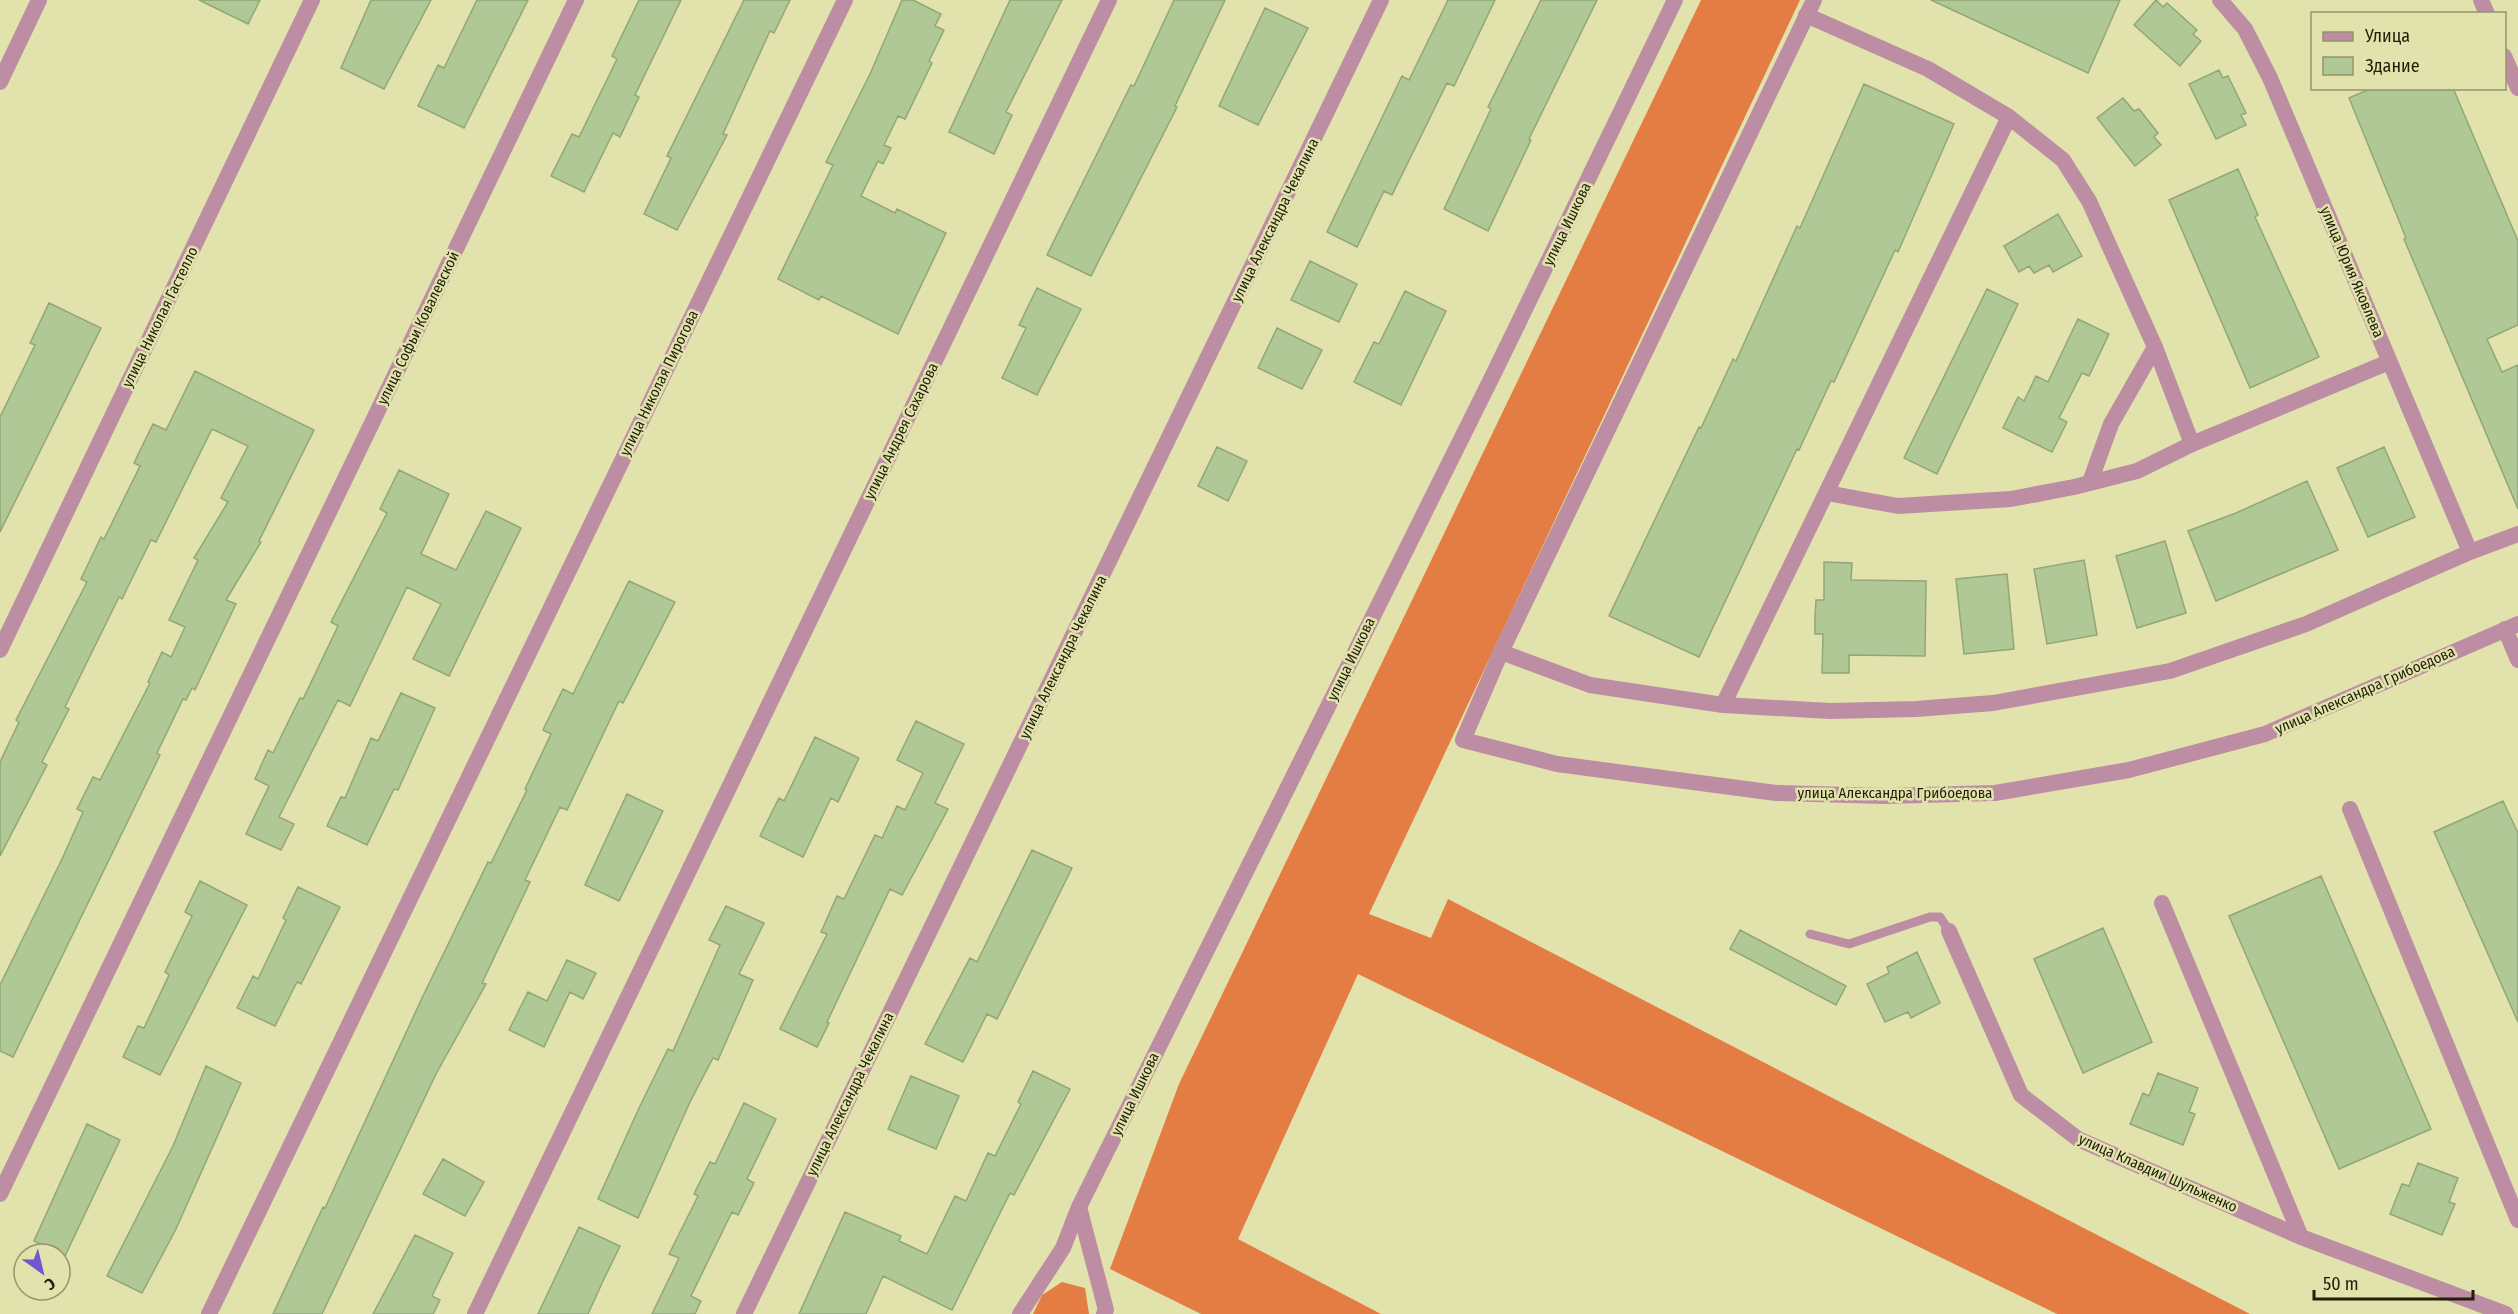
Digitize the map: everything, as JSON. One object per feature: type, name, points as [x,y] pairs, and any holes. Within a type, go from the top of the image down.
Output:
[{"type":"street","points":[[0,82],[39,0]]},
{"type":"street","name":"улица Николая Гастелло","points":[[0,650],[312,0]]},
{"type":"street","name":"улица Софьи Ковалевской","points":[[0,1194],[576,0]]},
{"type":"street","name":"улица Николая Пирогова","points":[[209,1314],[845,0]]},
{"type":"street","name":"улица Андрея Сахарова","points":[[475,1314],[1109,0]]},
{"type":"street","name":"улица Александра Чекалина","points":[[744,1314],[1381,0]]},
{"type":"street","name":"улица Ишкова","points":[[1020,1314],[1064,1248],[1079,1207],[1489,384],[1676,0]]},
{"type":"street","name":"улица Юрия Яковлева","points":[[2220,0],[2245,29],[2270,78],[2470,552]]},
{"type":"street","points":[[2192,444],[2155,347],[2089,201],[2063,160],[2009,117],[1928,69],[1810,8],[1501,652],[1590,685],[1723,705],[1830,711],[1916,709],[1993,702],[2092,687],[2170,670],[2306,624],[2470,552],[2518,534]]},
{"type":"street","points":[[2506,58],[2518,88]]},
{"type":"street","points":[[1723,705],[2009,117]]},
{"type":"street","points":[[2090,482],[2111,424],[2155,347]]},
{"type":"street","points":[[1827,493],[1898,506],[1951,504],[2011,499],[2090,482],[2137,471],[2192,444],[2390,362]]},
{"type":"street","points":[[2512,627],[2518,660]]},
{"type":"street","name":"улица Александра Грибоедова","points":[[1501,652],[1463,740],[1557,764],[1776,793],[1885,796],[1995,793],[2129,770],[2265,734],[2512,627]]},
{"type":"street","points":[[2349,809],[2518,1220]]},
{"type":"street","points":[[2162,903],[2301,1237]]},
{"type":"street","name":"улица Клавдии Шульженко","points":[[1949,931],[2021,1095],[2078,1139],[2301,1237],[2506,1314]]},
{"type":"street","points":[[1079,1207],[1106,1310],[1104,1314]]},
{"type":"lane","points":[[1810,934],[1849,944],[1930,917],[1940,917],[1949,931]]},
{"type":"shaded area","points":[[1701,0],[1800,0],[1369,914],[1431,938],[1448,899],[2250,1314],[2057,1314],[1358,974],[1238,1239],[1381,1314],[1201,1314],[1110,1269],[1179,1084]]},
{"type":"shaded area","points":[[1062,1282],[1085,1288],[1089,1314],[1033,1314],[1042,1295]]},
{"type":"building","points":[[199,0],[260,0],[248,24]]},
{"type":"building","points":[[371,0],[431,0],[384,89],[341,68]]},
{"type":"building","points":[[477,0],[528,0],[464,128],[418,106],[438,65],[444,68]]},
{"type":"building","points":[[639,0],[681,0],[635,95],[639,97],[620,137],[613,133],[584,192],[551,176],[572,134],[579,137],[617,59],[612,56]]},
{"type":"building","points":[[744,0],[790,0],[774,33],[770,31],[723,134],[727,135],[677,230],[644,214],[671,158],[667,156]]},
{"type":"building","points":[[902,0],[913,0],[941,14],[935,26],[944,30],[929,61],[932,63],[905,119],[898,116],[884,145],[891,148],[883,164],[878,161],[861,196],[895,213],[897,209],[946,233],[898,334],[821,296],[819,300],[778,279],[833,165],[826,162],[870,74]]},
{"type":"building","points":[[1010,0],[1062,0],[1006,112],[1012,115],[994,154],[949,132]]},
{"type":"building","points":[[1174,0],[1225,0],[1175,106],[1177,107],[1091,276],[1047,255],[1131,85],[1134,86]]},
{"type":"building","points":[[1448,0],[1495,0],[1454,86],[1447,83],[1392,195],[1384,191],[1357,247],[1327,232],[1402,76],[1409,80]]},
{"type":"building","points":[[1541,0],[1597,0],[1529,139],[1531,140],[1488,231],[1444,209],[1491,109],[1488,107]]},
{"type":"building","points":[[1931,0],[2120,0],[2088,73]]},
{"type":"building","points":[[2156,0],[2163,7],[2167,3],[2197,30],[2193,34],[2201,41],[2180,66],[2134,25]]},
{"type":"building","points":[[1265,8],[1308,28],[1258,125],[1219,106]]},
{"type":"building","points":[[2219,70],[2223,78],[2228,76],[2246,113],[2241,115],[2246,125],[2216,139],[2189,84]]},
{"type":"building","points":[[1864,84],[1954,124],[1898,252],[1895,250],[1834,382],[1831,381],[1799,450],[1797,449],[1699,657],[1609,616],[1699,427],[1701,428],[1733,359],[1736,361],[1797,226],[1800,228]]},
{"type":"building","points":[[2367,90],[2454,90],[2518,241],[2518,325],[2487,339],[2502,372],[2518,365],[2518,509],[2404,239],[2406,238],[2349,98]]},
{"type":"building","points":[[2123,98],[2134,111],[2139,109],[2158,133],[2154,137],[2161,145],[2135,166],[2097,118]]},
{"type":"building","points":[[2238,169],[2258,215],[2255,217],[2319,357],[2250,388],[2169,200]]},
{"type":"building","points":[[2058,214],[2082,256],[2053,272],[2049,265],[2034,273],[2029,266],[2019,272],[2004,246]]},
{"type":"building","points":[[1310,261],[1357,284],[1339,322],[1291,300]]},
{"type":"building","points":[[1037,288],[1081,309],[1037,395],[1002,378],[1026,328],[1019,325]]},
{"type":"building","points":[[1987,289],[2018,304],[1937,474],[1904,458]]},
{"type":"building","points":[[1405,291],[1446,311],[1401,405],[1354,382],[1374,342],[1379,344]]},
{"type":"building","points":[[49,303],[101,328],[0,532],[0,417],[35,345],[30,343]]},
{"type":"building","points":[[2078,319],[2109,334],[2089,376],[2082,373],[2059,418],[2067,422],[2052,452],[2003,428],[2018,397],[2024,401],[2036,376],[2048,382]]},
{"type":"building","points":[[1277,328],[1322,350],[1302,389],[1258,368]]},
{"type":"building","points":[[195,371],[314,430],[259,541],[261,542],[226,600],[236,604],[195,690],[192,688],[186,700],[183,699],[157,753],[160,755],[13,1057],[0,1051],[0,985],[62,859],[83,812],[77,809],[93,777],[100,780],[150,683],[148,682],[162,652],[171,657],[185,627],[169,620],[198,560],[194,558],[228,502],[221,498],[248,446],[212,429],[156,542],[151,540],[122,599],[119,597],[65,707],[69,709],[42,762],[47,765],[0,856],[0,762],[19,722],[16,720],[87,582],[81,579],[101,537],[104,539],[140,466],[134,463],[153,424],[166,430]]},
{"type":"building","points":[[1217,447],[1247,461],[1228,501],[1198,486]]},
{"type":"building","points":[[2384,447],[2415,517],[2368,537],[2337,468]]},
{"type":"building","points":[[399,470],[449,494],[421,554],[456,570],[486,511],[521,528],[449,676],[413,659],[441,604],[407,587],[350,706],[338,700],[279,817],[294,824],[281,850],[246,834],[269,786],[255,779],[268,750],[273,753],[300,698],[303,699],[338,626],[331,622],[387,513],[380,509]]},
{"type":"building","points":[[2307,481],[2338,550],[2216,601],[2188,531],[2236,513]]},
{"type":"building","points":[[2165,541],[2186,613],[2137,628],[2116,556]]},
{"type":"building","points":[[2084,560],[2097,635],[2047,644],[2034,569]]},
{"type":"building","points":[[1824,562],[1852,563],[1851,580],[1926,581],[1925,656],[1849,655],[1849,673],[1822,673],[1823,634],[1815,634],[1815,617],[1816,600],[1824,600]]},
{"type":"building","points":[[2007,574],[2014,649],[1964,654],[1956,579]]},
{"type":"building","points":[[629,581],[675,602],[623,703],[619,701],[567,810],[560,807],[525,880],[530,882],[482,983],[486,984],[436,1074],[322,1314],[273,1314],[323,1207],[325,1208],[422,998],[488,862],[491,863],[527,790],[525,789],[551,734],[543,730],[563,689],[573,694]]},
{"type":"building","points":[[401,693],[435,708],[398,790],[394,789],[367,845],[327,826],[341,797],[345,798],[371,738],[378,741]]},
{"type":"building","points":[[916,721],[964,744],[935,803],[948,809],[902,895],[890,889],[817,1047],[780,1029],[827,934],[821,932],[837,896],[844,899],[875,835],[882,838],[897,806],[905,810],[923,773],[897,760]]},
{"type":"building","points":[[815,737],[859,758],[838,802],[831,798],[803,857],[760,836],[779,798],[784,801]]},
{"type":"building","points":[[627,794],[663,811],[619,901],[585,885]]},
{"type":"building","points":[[2503,801],[2518,833],[2518,1022],[2434,832]]},
{"type":"building","points":[[1032,850],[1072,868],[997,1019],[987,1014],[963,1062],[925,1044],[970,958],[977,962]]},
{"type":"building","points":[[2321,876],[2431,1129],[2339,1169],[2229,916]]},
{"type":"building","points":[[200,881],[247,905],[160,1075],[123,1057],[138,1026],[144,1028],[169,975],[165,972],[192,916],[185,912]]},
{"type":"building","points":[[298,887],[340,907],[301,984],[297,982],[275,1026],[237,1008],[253,976],[258,979],[286,920],[283,918]]},
{"type":"building","points":[[726,906],[764,923],[739,974],[753,980],[718,1060],[713,1058],[690,1102],[638,1218],[598,1199],[668,1049],[673,1051],[720,945],[709,940]]},
{"type":"building","points":[[2103,928],[2152,1042],[2083,1073],[2034,959]]},
{"type":"building","points":[[1740,930],[1846,986],[1836,1005],[1730,949]]},
{"type":"building","points":[[1917,952],[1940,1003],[1911,1018],[1908,1012],[1885,1022],[1867,984],[1889,973],[1887,967]]},
{"type":"building","points":[[567,960],[596,973],[583,999],[570,992],[544,1047],[509,1030],[528,992],[547,1001]]},
{"type":"building","points":[[206,1066],[241,1083],[176,1229],[142,1293],[107,1276],[173,1146]]},
{"type":"building","points":[[1033,1071],[1070,1089],[1014,1195],[1010,1193],[952,1310],[883,1276],[866,1314],[799,1314],[845,1212],[901,1236],[899,1241],[927,1254],[955,1196],[966,1201],[988,1153],[995,1156],[1021,1104],[1018,1102]]},
{"type":"building","points":[[2158,1073],[2198,1088],[2189,1112],[2195,1114],[2183,1145],[2130,1124],[2143,1093],[2149,1096]]},
{"type":"building","points":[[911,1076],[959,1096],[936,1149],[888,1129]]},
{"type":"building","points":[[744,1103],[776,1119],[747,1179],[754,1183],[738,1215],[732,1212],[691,1296],[701,1301],[695,1314],[652,1314],[679,1258],[669,1254],[698,1196],[694,1194],[710,1162],[715,1164]]},
{"type":"building","points":[[87,1124],[120,1140],[72,1242],[34,1241]]},
{"type":"building","points":[[443,1159],[484,1182],[465,1216],[423,1194]]},
{"type":"building","points":[[2418,1163],[2458,1178],[2449,1202],[2455,1204],[2442,1235],[2390,1214],[2402,1184],[2409,1186]]},
{"type":"building","points":[[579,1227],[620,1246],[588,1314],[538,1314]]},
{"type":"building","points":[[415,1235],[453,1253],[432,1296],[440,1300],[433,1314],[373,1314]]}]
